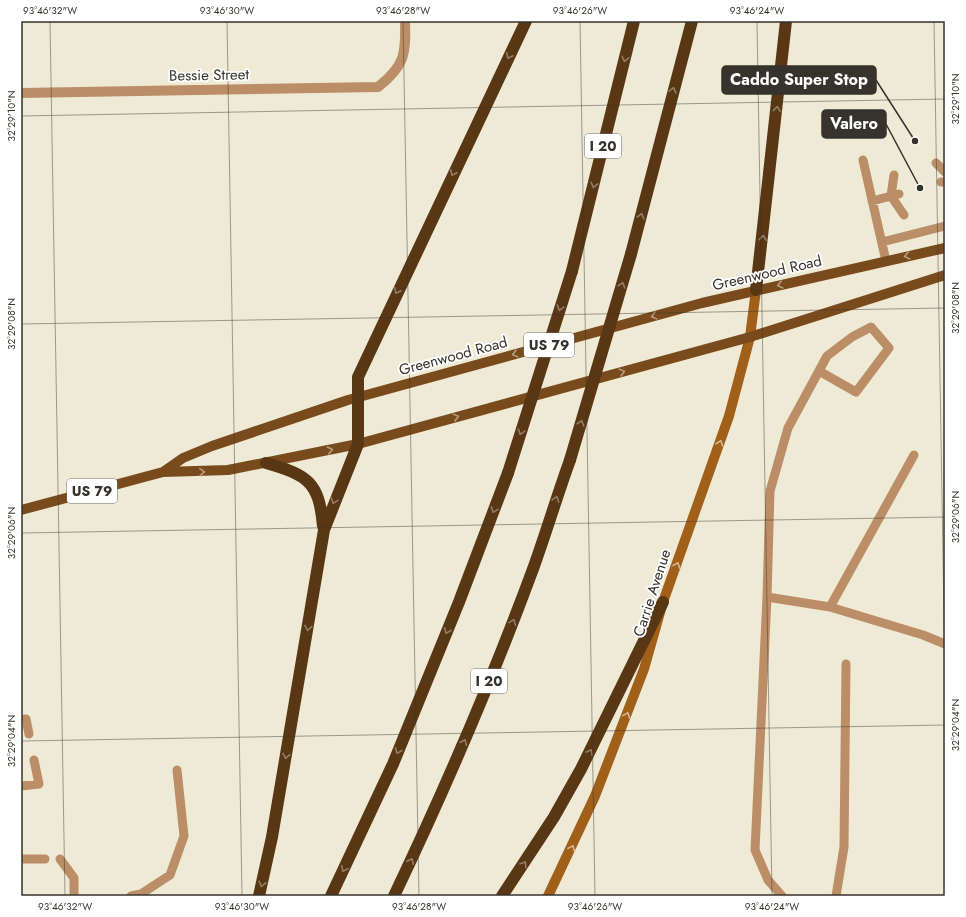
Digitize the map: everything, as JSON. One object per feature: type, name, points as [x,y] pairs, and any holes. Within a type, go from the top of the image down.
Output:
[{"type":"highway","points":[[259,896],[272,837],[324,530],[358,444],[358,377],[362,364],[526,21]]},
{"type":"highway","name":"I 20","points":[[331,896],[393,764],[459,602],[508,473],[572,271],[634,21]]},
{"type":"highway","name":"I 20","points":[[394,896],[433,814],[500,657],[534,568],[570,460],[631,254],[692,21]]},
{"type":"highway","points":[[756,290],[786,21]]},
{"type":"highway","points":[[266,463],[288,469],[302,476],[318,493],[321,504],[324,530]]},
{"type":"highway","points":[[502,896],[554,817],[581,770],[663,602]]},
{"type":"main road","name":"Greenwood Road","points":[[163,472],[183,458],[212,446],[358,397],[702,303],[945,248]]},
{"type":"main road","name":"Greenwood Road","points":[[21,510],[163,472],[228,470],[358,444],[750,337],[945,275]]},
{"type":"main road","name":"Carrie Avenue","points":[[548,896],[596,796],[644,669],[663,602],[730,416],[750,337],[756,290]]},
{"type":"street","name":"Bessie Street","points":[[21,93],[378,87],[393,75],[402,60],[406,45],[405,21]]},
{"type":"lane","points":[[863,160],[886,261]]},
{"type":"lane","points":[[936,163],[945,172]]},
{"type":"lane","points":[[894,175],[895,195],[904,215]]},
{"type":"lane","points":[[872,201],[895,195]]},
{"type":"lane","points":[[882,242],[945,226]]},
{"type":"lane","points":[[782,896],[768,880],[755,850],[767,597],[770,491],[788,428],[827,356],[852,337],[871,328],[889,348],[856,392],[819,371]]},
{"type":"lane","points":[[830,607],[914,456]]},
{"type":"lane","points":[[767,597],[830,607],[923,635],[945,644]]},
{"type":"lane","points":[[836,896],[844,848],[846,664]]},
{"type":"lane","points":[[21,720],[26,719],[29,734]]},
{"type":"lane","points":[[21,786],[39,784],[34,760]]},
{"type":"lane","points":[[131,896],[141,894],[170,875],[184,836],[177,770]]},
{"type":"lane","points":[[21,859],[45,859]]},
{"type":"lane","points":[[60,859],[74,878],[74,896]]},
{"type":"place","name":"Caddo Super Stop","points":[[915,141]]},
{"type":"place","name":"Valero","points":[[920,188]]}]
